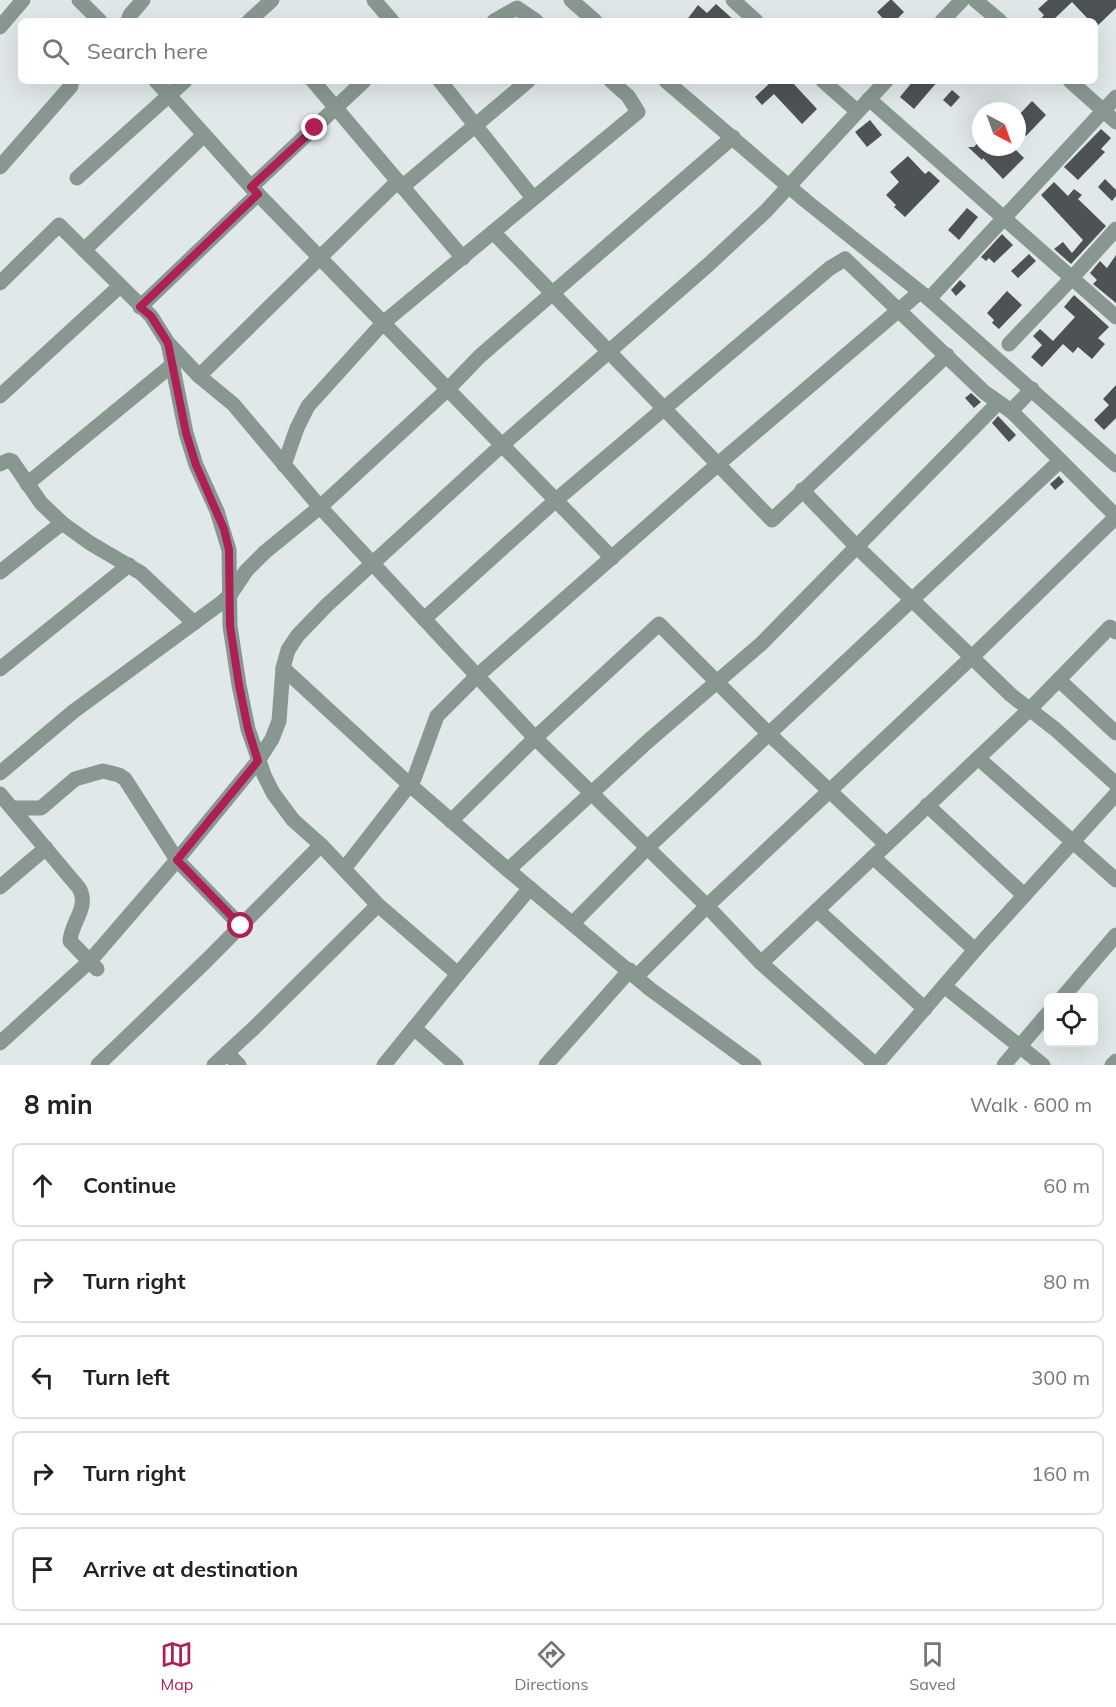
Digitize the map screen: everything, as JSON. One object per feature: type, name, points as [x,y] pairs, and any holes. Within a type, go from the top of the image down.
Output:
[{"type":"street","points":[[0,27],[23,0]]},
{"type":"street","points":[[80,0],[97,18]]},
{"type":"street","points":[[129,18],[143,0]]},
{"type":"street","points":[[257,18],[272,0]]},
{"type":"street","points":[[374,0],[389,18]]},
{"type":"street","points":[[571,0],[592,18]]},
{"type":"street","points":[[733,0],[753,18]]},
{"type":"street","points":[[975,0],[996,18]]},
{"type":"street","points":[[944,18],[956,2]]},
{"type":"street","points":[[499,18],[517,8],[532,18]]},
{"type":"street","points":[[159,84],[255,191],[612,558]]},
{"type":"street","points":[[77,178],[182,84]]},
{"type":"street","points":[[316,84],[463,258]]},
{"type":"street","points":[[140,307],[335,107],[361,84]]},
{"type":"street","points":[[442,84],[534,198]]},
{"type":"street","points":[[199,376],[320,256],[400,184],[524,84]]},
{"type":"street","points":[[284,465],[297,428],[308,406],[383,323],[638,112],[628,96],[614,84]]},
{"type":"street","points":[[670,84],[806,201],[925,295],[1116,465]]},
{"type":"street","points":[[826,84],[857,111]]},
{"type":"street","points":[[0,1043],[93,965],[258,761],[272,739],[279,721],[283,668],[288,650],[298,635],[502,445],[708,265],[766,210],[883,84]]},
{"type":"street","points":[[1074,84],[1116,122]]},
{"type":"street","points":[[0,168],[71,86]]},
{"type":"street","points":[[344,869],[410,785],[418,771],[437,716],[477,676],[861,341],[899,310],[925,295],[1005,219],[1116,97]]},
{"type":"street","points":[[869,99],[1116,317]]},
{"type":"street","points":[[84,250],[204,135]]},
{"type":"street","points":[[0,774],[74,711],[230,595],[246,571],[320,507],[448,389],[480,356],[733,137]]},
{"type":"street","points":[[0,283],[59,225],[151,316],[168,343],[199,376],[233,404],[320,507],[535,738],[707,906],[761,963],[876,1065],[975,950],[1116,794]]},
{"type":"street","points":[[1009,344],[1116,229]]},
{"type":"street","points":[[493,232],[772,520],[947,355]]},
{"type":"street","points":[[424,619],[556,500],[845,259],[1004,407],[1116,517],[972,657],[633,974],[546,1065]]},
{"type":"street","points":[[0,396],[120,286]]},
{"type":"street","points":[[168,343],[192,454],[227,539],[230,626],[248,729],[258,761],[273,793],[293,820],[321,845],[378,905],[458,974]]},
{"type":"street","points":[[27,484],[172,365]]},
{"type":"street","points":[[508,870],[591,793],[770,635],[856,546],[1004,407],[1032,389]]},
{"type":"street","points":[[0,464],[12,461],[41,503],[62,522],[90,543],[141,573],[194,623]]},
{"type":"street","points":[[573,923],[647,848],[1060,461]]},
{"type":"street","points":[[802,490],[856,546],[913,598],[1011,695],[1055,729],[1116,784]]},
{"type":"street","points":[[0,572],[62,522]]},
{"type":"street","points":[[0,669],[129,565]]},
{"type":"street","points":[[451,820],[535,738],[659,624],[769,734],[886,844]]},
{"type":"street","points":[[761,963],[1114,627]]},
{"type":"street","points":[[283,668],[410,785],[508,870],[633,974],[754,1065]]},
{"type":"street","points":[[1059,680],[1116,733]]},
{"type":"street","points":[[978,758],[1116,880]]},
{"type":"street","points":[[13,808],[41,808],[75,779],[103,771],[119,775],[129,784],[177,860],[241,926]]},
{"type":"street","points":[[0,794],[83,895],[82,906],[69,939],[93,965]]},
{"type":"street","points":[[927,805],[1024,895]]},
{"type":"street","points":[[98,1065],[321,845]]},
{"type":"street","points":[[0,887],[46,848]]},
{"type":"street","points":[[873,857],[975,950]]},
{"type":"street","points":[[384,1065],[530,888]]},
{"type":"street","points":[[214,1065],[255,1028],[378,905]]},
{"type":"street","points":[[817,910],[925,1009]]},
{"type":"street","points":[[1066,993],[1116,935]]},
{"type":"street","points":[[944,986],[1043,1065]]},
{"type":"street","points":[[1004,1065],[1044,1018]]},
{"type":"street","points":[[414,1028],[456,1065]]},
{"type":"street","points":[[227,1053],[239,1065]]},
{"type":"street","points":[[1112,1065],[1116,1061]]},
{"type":"building","points":[[892,0],[904,12],[898,18],[882,18],[877,12]]},
{"type":"building","points":[[1048,0],[1116,0],[1116,8],[1098,25],[1098,18],[1087,18],[1072,2],[1055,18],[1042,18],[1044,15],[1038,9]]},
{"type":"building","points":[[716,4],[732,18],[688,18],[698,5],[707,13]]},
{"type":"building","points":[[769,84],[794,84],[817,109],[802,124],[774,94],[762,105],[755,97]]},
{"type":"building","points":[[911,84],[935,84],[914,109],[900,97]]},
{"type":"building","points":[[952,90],[960,97],[951,107],[943,100]]},
{"type":"building","points":[[1032,101],[1046,115],[1026,136],[1026,107]]},
{"type":"building","points":[[870,120],[882,135],[867,147],[855,132]]},
{"type":"building","points":[[1101,129],[1111,138],[1101,149],[1105,152],[1078,180],[1064,167]]},
{"type":"building","points":[[908,156],[925,174],[929,171],[940,181],[905,217],[886,195],[899,182],[890,172]]},
{"type":"building","points":[[978,156],[1022,156],[1024,158],[1003,179],[983,158],[982,160]]},
{"type":"building","points":[[1105,179],[1116,190],[1116,196],[1112,201],[1098,187]]},
{"type":"building","points":[[1054,182],[1068,196],[1074,189],[1082,195],[1078,199],[1106,226],[1071,264],[1054,249],[1063,242],[1072,253],[1083,240],[1041,195]]},
{"type":"building","points":[[967,208],[978,217],[959,240],[948,230]]},
{"type":"building","points":[[1002,234],[1013,245],[994,263],[989,258],[986,261],[981,257]]},
{"type":"building","points":[[1029,254],[1036,261],[1018,278],[1011,271]]},
{"type":"building","points":[[1116,255],[1116,303],[1093,284],[1097,280],[1090,273],[1100,261],[1107,268]]},
{"type":"building","points":[[960,280],[966,286],[956,296],[951,290]]},
{"type":"building","points":[[1007,291],[1022,305],[999,329],[992,323],[994,320],[987,313]]},
{"type":"building","points":[[1074,295],[1109,327],[1098,338],[1105,344],[1092,359],[1078,347],[1073,353],[1063,344],[1042,367],[1031,357],[1042,345],[1033,336],[1040,329],[1053,341],[1075,317],[1064,307]]},
{"type":"building","points":[[1116,385],[1116,418],[1104,430],[1094,420],[1109,405],[1103,399]]},
{"type":"building","points":[[971,393],[981,402],[974,408],[965,398]]},
{"type":"building","points":[[998,416],[1016,435],[1009,442],[992,423]]},
{"type":"building","points":[[1059,476],[1064,482],[1055,490],[1050,484]]},
{"type":"route","points":[[241,926],[177,860],[258,761],[248,729],[230,626],[229,550],[224,529],[196,465],[186,433],[168,343],[151,316],[140,307],[258,194],[251,187],[315,128]]}]
